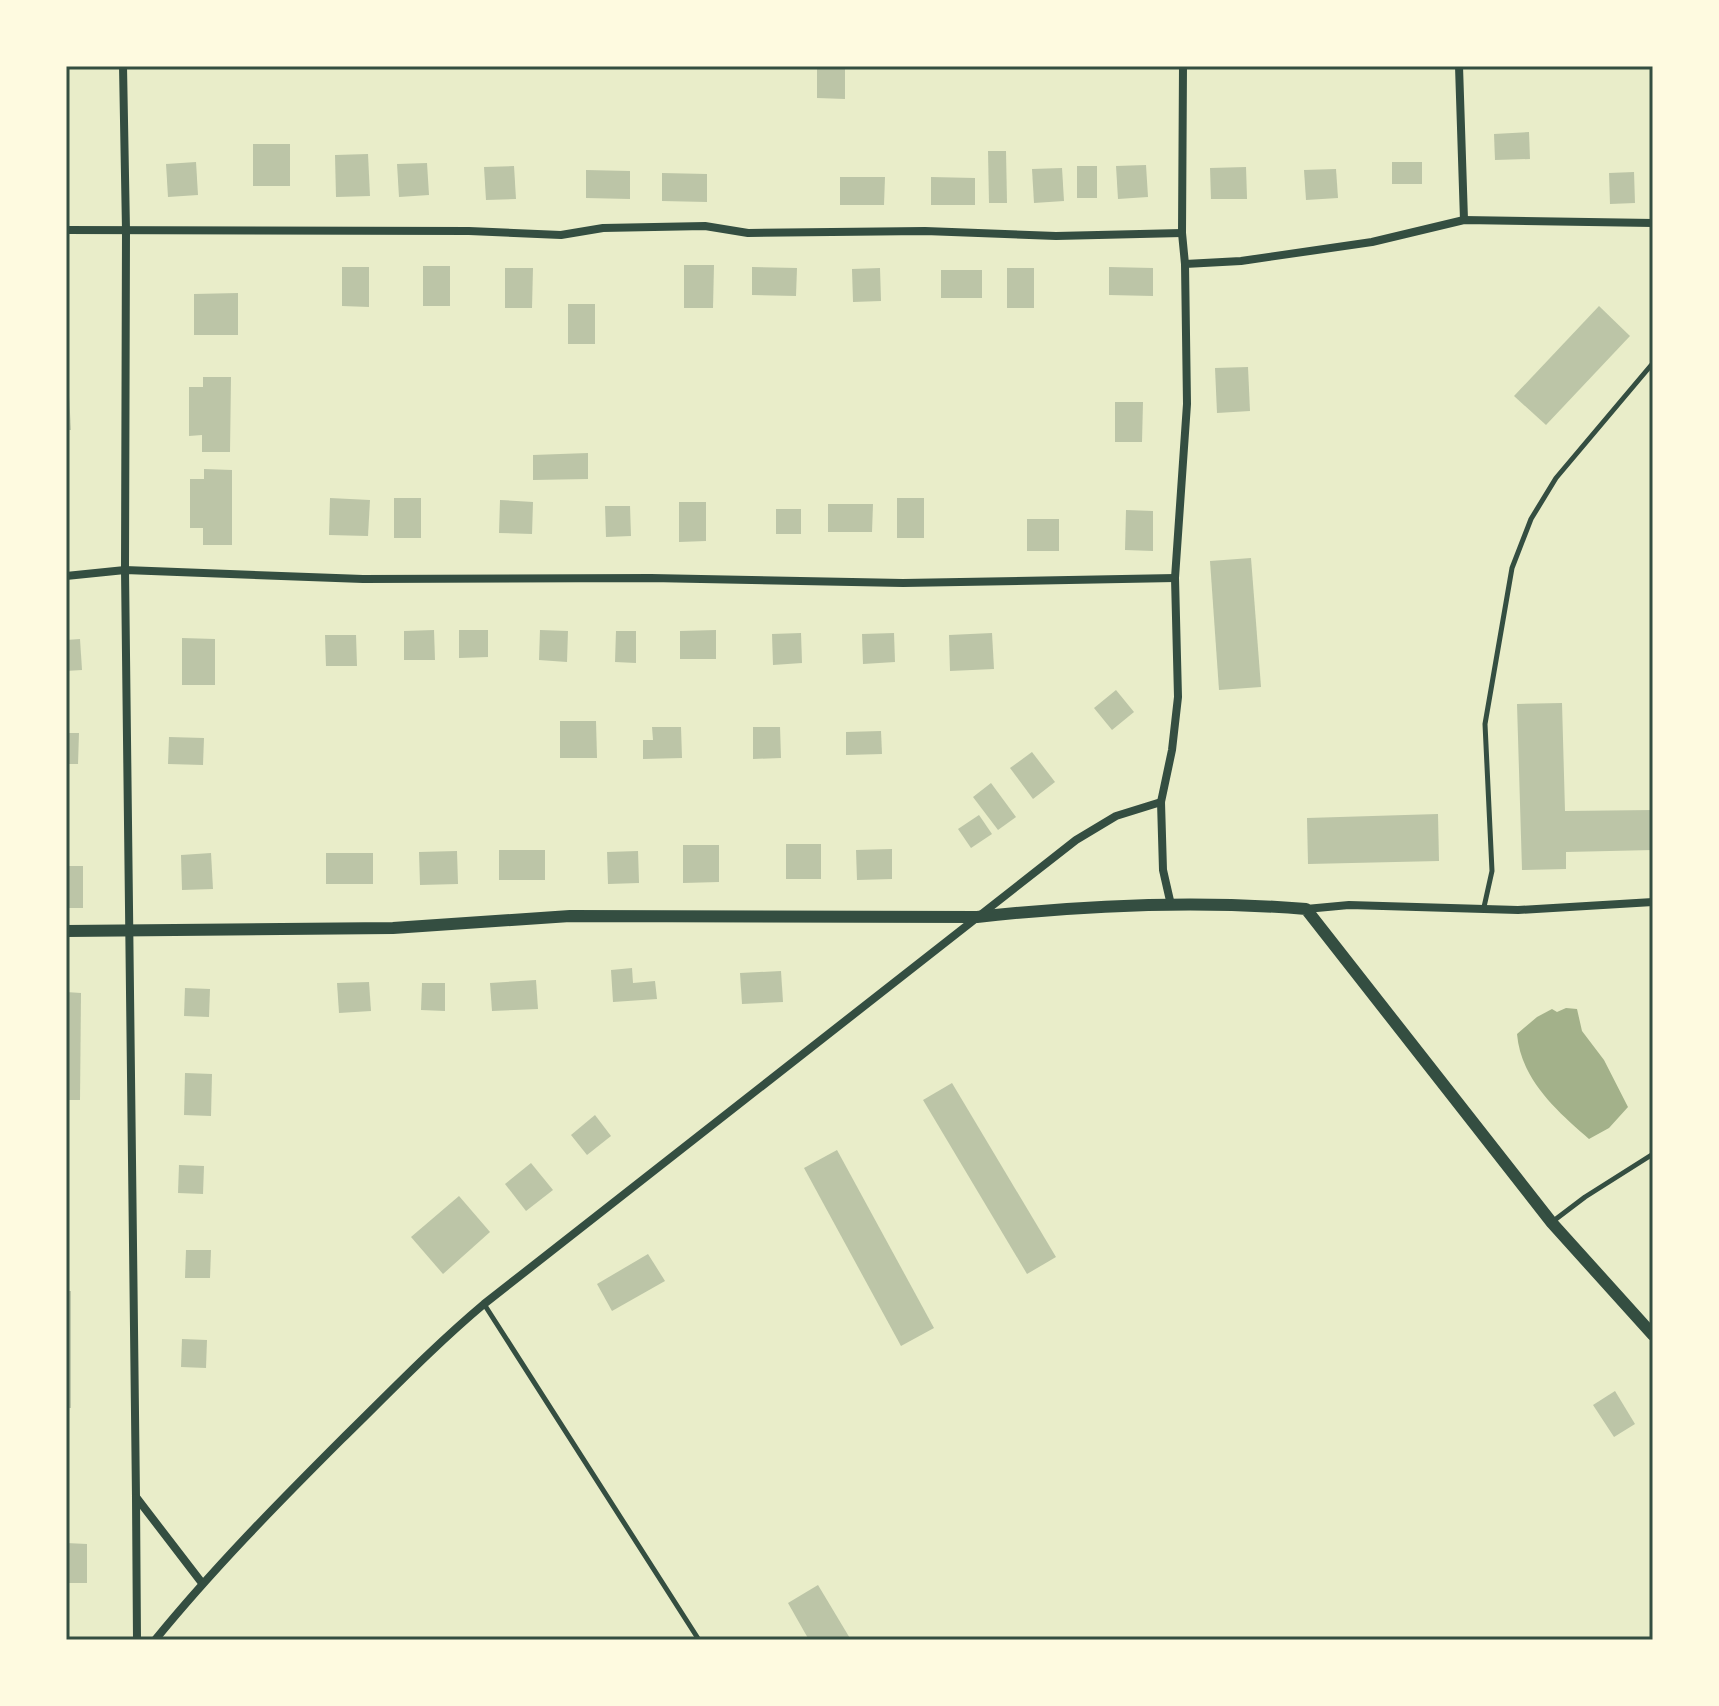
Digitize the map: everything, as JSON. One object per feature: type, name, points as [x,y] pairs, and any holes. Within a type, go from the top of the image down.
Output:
[{"type":"street","points":[[123,66],[125,570],[137,1640]]},
{"type":"street","points":[[1171,905],[1163,870],[1161,802],[1172,750],[1178,697],[1175,578],[1187,404],[1182,233],[1183,66]]},
{"type":"street","points":[[1459,66],[1464,220]]},
{"type":"street","points":[[1185,264],[1241,261],[1372,242],[1464,220],[1653,223]]},
{"type":"street","points":[[66,230],[454,230],[561,235],[603,228],[705,226],[748,233],[925,231],[1056,236],[1182,233]]},
{"type":"street","points":[[66,576],[125,570],[363,579],[651,578],[903,583],[1175,578]]},
{"type":"street","points":[[155,1640],[202,1583],[422,1359],[484,1304],[1076,840],[1116,816],[1161,802]]},
{"type":"street","points":[[66,931],[393,928],[570,916],[977,917],[1033,911],[1171,905],[1259,905],[1306,909],[1349,905],[1518,910],[1653,902]]},
{"type":"street","points":[[1306,909],[1552,1223],[1653,1335]]},
{"type":"street","points":[[136,1497],[202,1583]]},
{"type":"lane","points":[[1484,907],[1492,871],[1485,724],[1512,568],[1531,519],[1556,478],[1653,363]]},
{"type":"lane","points":[[1552,1223],[1585,1197],[1653,1154]]},
{"type":"lane","points":[[484,1304],[699,1640]]},
{"type":"shaded area","points":[[1566,1008],[1577,1009],[1582,1031],[1604,1060],[1628,1107],[1609,1128],[1589,1139],[1553,1106],[1533,1080],[1525,1066],[1517,1034],[1552,1009],[1557,1012]]},
{"type":"building","points":[[817,66],[845,66],[845,99],[817,98]]},
{"type":"building","points":[[1529,132],[1530,159],[1495,160],[1494,134]]},
{"type":"building","points":[[66,141],[69,141],[69,170],[66,170]]},
{"type":"building","points":[[253,144],[290,144],[290,186],[253,186]]},
{"type":"building","points":[[988,151],[1006,151],[1007,203],[989,203]]},
{"type":"building","points":[[368,154],[370,196],[336,197],[335,155]]},
{"type":"building","points":[[196,162],[198,195],[168,197],[166,164]]},
{"type":"building","points":[[1392,162],[1422,162],[1422,184],[1392,184]]},
{"type":"building","points":[[427,163],[429,195],[399,197],[397,164]]},
{"type":"building","points":[[1146,165],[1148,197],[1118,199],[1116,166]]},
{"type":"building","points":[[514,166],[516,199],[486,200],[484,167]]},
{"type":"building","points":[[1077,166],[1097,166],[1097,198],[1077,198]]},
{"type":"building","points":[[1246,167],[1247,199],[1211,199],[1210,168]]},
{"type":"building","points":[[1062,168],[1064,201],[1034,203],[1032,169]]},
{"type":"building","points":[[1336,169],[1338,198],[1306,200],[1304,170]]},
{"type":"building","points":[[586,170],[630,171],[630,199],[586,198]]},
{"type":"building","points":[[1634,172],[1635,203],[1610,204],[1609,173]]},
{"type":"building","points":[[662,173],[707,174],[707,202],[662,201]]},
{"type":"building","points":[[840,177],[885,177],[884,205],[840,205]]},
{"type":"building","points":[[931,177],[975,178],[975,205],[931,205]]},
{"type":"building","points":[[684,265],[714,265],[713,308],[684,308]]},
{"type":"building","points":[[423,266],[450,266],[450,306],[423,306]]},
{"type":"building","points":[[342,267],[369,267],[369,307],[342,306]]},
{"type":"building","points":[[752,267],[797,268],[796,296],[752,295]]},
{"type":"building","points":[[1109,267],[1153,268],[1153,296],[1109,295]]},
{"type":"building","points":[[505,268],[533,268],[532,308],[505,308]]},
{"type":"building","points":[[880,268],[881,301],[853,302],[852,269]]},
{"type":"building","points":[[1007,268],[1034,268],[1034,308],[1007,308]]},
{"type":"building","points":[[941,270],[982,270],[982,298],[941,298]]},
{"type":"building","points":[[238,293],[238,335],[194,335],[194,294]]},
{"type":"building","points":[[568,304],[595,304],[595,344],[568,344]]},
{"type":"building","points":[[1599,306],[1630,336],[1546,425],[1514,396]]},
{"type":"building","points":[[1248,367],[1250,411],[1217,413],[1215,368]]},
{"type":"building","points":[[203,377],[231,377],[230,452],[202,452],[202,435],[189,436],[189,387],[203,387]]},
{"type":"building","points":[[66,396],[69,396],[71,430],[66,430]]},
{"type":"building","points":[[1115,402],[1143,402],[1142,442],[1115,442]]},
{"type":"building","points":[[588,453],[588,479],[533,480],[533,455]]},
{"type":"building","points":[[204,469],[232,470],[232,545],[203,545],[203,528],[190,528],[190,479],[204,479]]},
{"type":"building","points":[[330,498],[370,500],[368,536],[329,535]]},
{"type":"building","points":[[394,498],[421,498],[421,538],[394,538]]},
{"type":"building","points":[[897,498],[924,498],[924,538],[897,538]]},
{"type":"building","points":[[500,500],[533,502],[532,534],[499,533]]},
{"type":"building","points":[[679,502],[706,502],[706,541],[679,542]]},
{"type":"building","points":[[828,504],[873,504],[872,532],[828,532]]},
{"type":"building","points":[[605,506],[630,506],[631,536],[606,537]]},
{"type":"building","points":[[776,509],[801,509],[801,534],[776,534]]},
{"type":"building","points":[[1126,510],[1153,511],[1153,551],[1125,550]]},
{"type":"building","points":[[1027,519],[1059,519],[1059,551],[1027,551]]},
{"type":"building","points":[[1251,558],[1261,687],[1219,690],[1210,561]]},
{"type":"building","points":[[434,630],[435,660],[404,660],[404,631]]},
{"type":"building","points":[[459,630],[488,630],[488,657],[459,658]]},
{"type":"building","points":[[540,630],[568,631],[567,662],[539,660]]},
{"type":"building","points":[[716,630],[716,659],[680,659],[680,631]]},
{"type":"building","points":[[616,631],[636,631],[636,663],[615,662]]},
{"type":"building","points":[[801,633],[802,663],[773,665],[772,634]]},
{"type":"building","points":[[894,633],[895,662],[863,664],[862,634]]},
{"type":"building","points":[[992,633],[994,669],[950,671],[949,635]]},
{"type":"building","points":[[325,635],[356,635],[357,666],[326,666]]},
{"type":"building","points":[[182,638],[215,639],[215,685],[182,685]]},
{"type":"building","points":[[80,639],[82,670],[66,671],[66,640]]},
{"type":"building","points":[[1116,690],[1134,712],[1112,730],[1094,708]]},
{"type":"building","points":[[1562,703],[1565,811],[1653,810],[1653,850],[1566,852],[1566,869],[1522,870],[1517,704]]},
{"type":"building","points":[[560,721],[596,721],[597,758],[560,758]]},
{"type":"building","points":[[652,727],[681,727],[682,758],[643,759],[643,740],[653,740]]},
{"type":"building","points":[[753,727],[780,727],[781,758],[753,759]]},
{"type":"building","points":[[881,731],[882,754],[846,755],[846,732]]},
{"type":"building","points":[[66,733],[79,733],[78,764],[66,764]]},
{"type":"building","points":[[169,737],[204,738],[203,765],[168,764]]},
{"type":"building","points":[[1032,752],[1055,782],[1033,799],[1010,768]]},
{"type":"building","points":[[991,783],[1016,817],[998,830],[973,797]]},
{"type":"building","points":[[1438,814],[1439,861],[1308,864],[1307,818]]},
{"type":"building","points":[[979,815],[992,834],[971,848],[958,829]]},
{"type":"building","points":[[786,844],[821,844],[821,879],[786,879]]},
{"type":"building","points":[[683,845],[719,845],[719,882],[683,883]]},
{"type":"building","points":[[892,849],[892,879],[857,880],[856,850]]},
{"type":"building","points":[[499,850],[545,850],[545,880],[499,880]]},
{"type":"building","points":[[457,851],[458,884],[420,885],[419,852]]},
{"type":"building","points":[[638,851],[639,883],[608,884],[607,852]]},
{"type":"building","points":[[211,853],[213,889],[182,890],[181,855]]},
{"type":"building","points":[[326,853],[373,853],[373,884],[326,884]]},
{"type":"building","points":[[66,866],[83,866],[83,908],[66,908]]},
{"type":"building","points":[[632,968],[633,983],[655,981],[657,999],[613,1002],[611,970]]},
{"type":"building","points":[[781,971],[783,1002],[742,1004],[740,973]]},
{"type":"building","points":[[536,980],[538,1009],[492,1011],[490,983]]},
{"type":"building","points":[[369,982],[371,1011],[339,1013],[337,983]]},
{"type":"building","points":[[422,983],[445,983],[445,1011],[421,1010]]},
{"type":"building","points":[[185,988],[210,989],[209,1017],[184,1016]]},
{"type":"building","points":[[66,992],[81,993],[80,1100],[66,1100]]},
{"type":"building","points":[[185,1073],[212,1074],[211,1116],[184,1115]]},
{"type":"building","points":[[952,1083],[1056,1257],[1027,1274],[923,1100]]},
{"type":"building","points":[[595,1115],[611,1136],[587,1155],[571,1135]]},
{"type":"building","points":[[837,1150],[934,1328],[901,1346],[804,1168]]},
{"type":"building","points":[[531,1163],[553,1190],[526,1211],[505,1184]]},
{"type":"building","points":[[179,1165],[204,1166],[203,1194],[178,1193]]},
{"type":"building","points":[[459,1196],[490,1232],[443,1274],[411,1237]]},
{"type":"building","points":[[186,1250],[211,1250],[210,1278],[185,1278]]},
{"type":"building","points":[[648,1254],[665,1281],[612,1311],[597,1284]]},
{"type":"building","points":[[66,1291],[71,1291],[71,1408],[66,1408]]},
{"type":"building","points":[[182,1339],[207,1340],[206,1368],[181,1367]]},
{"type":"building","points":[[1615,1391],[1635,1424],[1614,1437],[1593,1405]]},
{"type":"building","points":[[66,1543],[87,1544],[87,1583],[66,1583]]},
{"type":"building","points":[[818,1585],[851,1640],[809,1640],[788,1603]]}]
